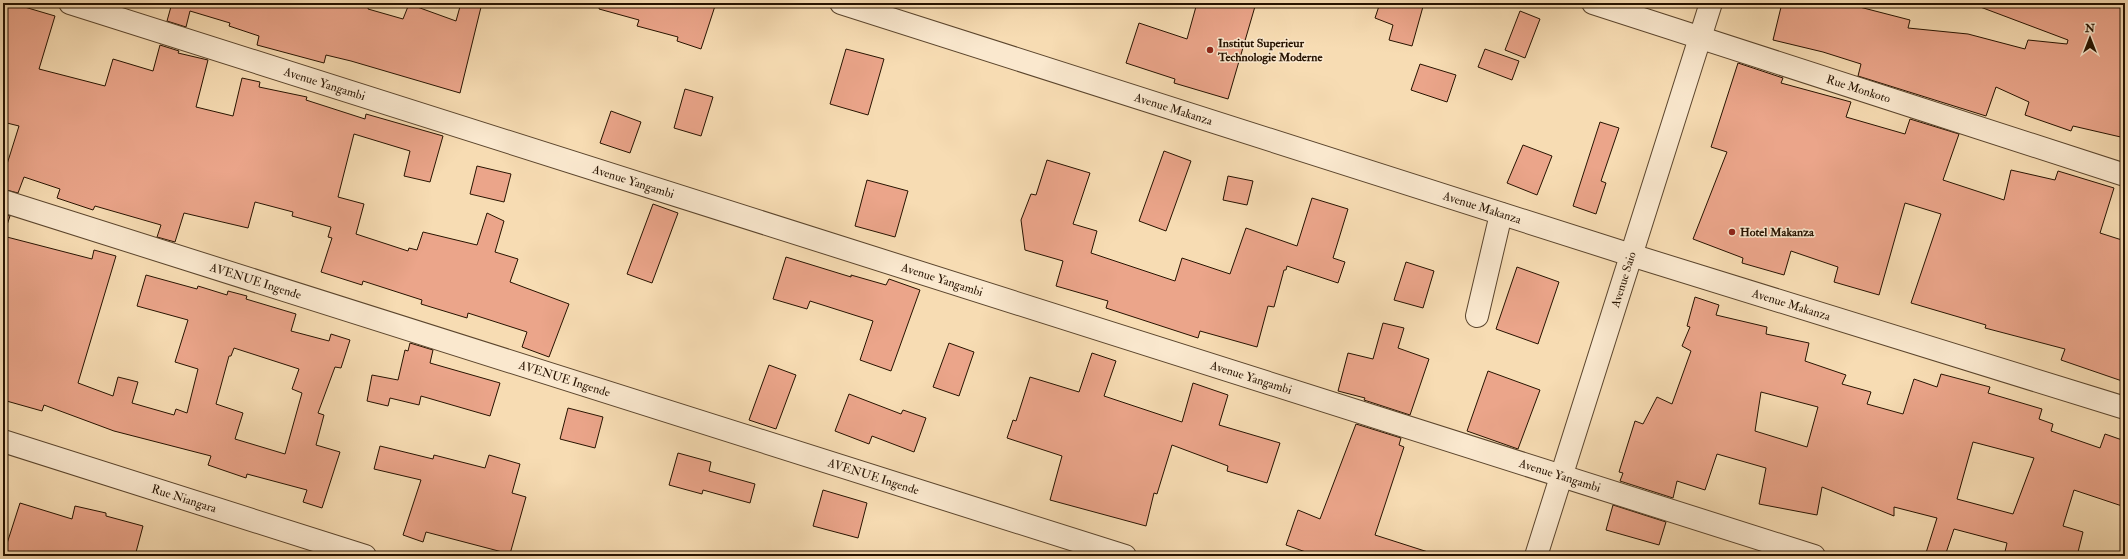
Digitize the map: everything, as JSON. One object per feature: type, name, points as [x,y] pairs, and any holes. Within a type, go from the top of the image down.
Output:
[{"type":"street","name":"Avenue Yangambi","points":[[70,3],[1814,556]]},
{"type":"street","name":"Avenue Makanza","points":[[840,3],[1631,255],[2125,408]]},
{"type":"street","name":"Rue Monkoto","points":[[1593,3],[2125,175]]},
{"type":"street","name":"Avenue Saio","points":[[1536,556],[1711,3]]},
{"type":"street","name":"AVENUE Ingende","points":[[3,201],[1125,556]]},
{"type":"street","points":[[1477,316],[1501,214]]},
{"type":"street","name":"Rue Niangara","points":[[3,441],[365,556]]},
{"type":"building","points":[[3,3],[11,3],[55,16],[39,69],[105,86],[113,59],[153,71],[160,45],[179,51],[178,53],[208,60],[196,107],[233,116],[242,78],[260,82],[259,87],[307,97],[306,100],[365,119],[366,114],[443,136],[430,182],[404,176],[410,151],[354,134],[338,197],[364,204],[356,234],[408,251],[409,248],[417,250],[423,232],[477,245],[487,213],[504,221],[495,252],[518,259],[510,282],[569,304],[549,357],[522,347],[527,332],[468,313],[467,318],[421,304],[422,300],[363,281],[362,285],[321,272],[332,238],[328,237],[331,227],[292,216],[293,212],[255,202],[248,228],[184,213],[175,242],[157,237],[161,225],[95,206],[93,210],[57,198],[60,189],[24,177],[18,193],[3,189],[3,177],[19,126],[3,122]]},
{"type":"building","points":[[172,3],[369,3],[368,9],[403,19],[409,4],[456,21],[461,3],[482,3],[460,93],[326,55],[324,63],[257,45],[259,36],[229,26],[230,23],[190,11],[186,27],[167,21]]},
{"type":"building","points":[[600,3],[704,3],[715,6],[701,49],[677,41],[678,37],[637,26],[639,20],[599,9]]},
{"type":"building","points":[[1197,3],[1256,3],[1228,99],[1174,83],[1175,79],[1126,63],[1139,23],[1187,39]]},
{"type":"building","points":[[1380,3],[1424,3],[1412,46],[1389,40],[1393,25],[1375,18]]},
{"type":"building","points":[[1782,3],[1844,3],[1910,20],[1908,28],[1968,34],[2025,49],[2028,40],[2067,44],[2068,40],[1975,5],[1975,3],[2125,3],[2125,138],[2073,126],[2071,131],[2025,115],[2029,102],[1996,87],[1986,116],[1858,76],[1861,64],[1823,52],[1773,40]]},
{"type":"building","points":[[1520,11],[1540,19],[1525,58],[1505,50]]},
{"type":"building","points":[[846,49],[884,59],[868,115],[830,104]]},
{"type":"building","points":[[1485,49],[1519,61],[1512,80],[1478,67]]},
{"type":"building","points":[[1738,63],[1783,78],[1781,83],[1851,102],[1846,117],[1905,134],[1910,119],[1959,134],[1943,180],[2004,200],[2011,170],[2055,180],[2058,171],[2114,188],[2100,233],[2125,241],[2125,382],[2061,360],[2065,349],[1985,328],[1986,325],[1911,303],[1941,214],[1905,203],[1879,295],[1834,282],[1838,267],[1791,251],[1784,275],[1742,263],[1743,258],[1693,239],[1727,152],[1711,147]]},
{"type":"building","points":[[1420,64],[1456,75],[1447,102],[1411,90]]},
{"type":"building","points":[[685,89],[713,97],[701,136],[674,128]]},
{"type":"building","points":[[611,111],[641,122],[630,153],[600,143]]},
{"type":"building","points":[[1600,122],[1619,128],[1601,181],[1606,183],[1596,214],[1573,206]]},
{"type":"building","points":[[1523,145],[1552,156],[1537,195],[1507,183]]},
{"type":"building","points":[[1164,151],[1191,161],[1166,231],[1139,221]]},
{"type":"building","points":[[1047,160],[1090,173],[1073,224],[1097,231],[1091,253],[1175,281],[1182,258],[1230,274],[1246,228],[1297,246],[1312,198],[1348,209],[1333,258],[1345,262],[1338,283],[1287,266],[1286,270],[1284,270],[1274,307],[1268,306],[1257,347],[1200,331],[1198,338],[1106,308],[1108,301],[1056,286],[1063,261],[1025,250],[1021,220],[1031,194],[1036,195]]},
{"type":"building","points":[[477,166],[511,174],[504,202],[470,194]]},
{"type":"building","points":[[1228,176],[1253,181],[1247,205],[1223,200]]},
{"type":"building","points":[[867,180],[908,191],[895,237],[855,226]]},
{"type":"building","points":[[653,204],[678,213],[652,283],[627,274]]},
{"type":"building","points":[[3,214],[10,216],[6,228],[3,228]]},
{"type":"building","points":[[3,236],[92,259],[94,250],[116,256],[78,383],[113,396],[118,377],[138,382],[132,403],[174,415],[176,409],[187,413],[198,369],[175,362],[188,320],[137,306],[146,275],[197,289],[198,286],[227,295],[228,291],[247,296],[246,299],[296,314],[291,331],[329,341],[331,334],[350,340],[341,368],[335,367],[318,413],[324,415],[316,445],[340,452],[322,508],[303,502],[307,490],[247,474],[246,478],[208,465],[211,456],[114,431],[44,405],[42,411],[3,400]],"holes":[[[234,348],[299,369],[292,389],[302,393],[285,454],[235,439],[243,413],[216,404],[229,356],[231,356]]]},
{"type":"building","points":[[786,257],[851,277],[851,275],[886,285],[889,279],[920,290],[891,371],[860,360],[873,321],[810,301],[807,309],[773,299]]},
{"type":"building","points":[[1406,262],[1434,271],[1423,308],[1394,300]]},
{"type":"building","points":[[1517,267],[1559,282],[1538,344],[1496,329]]},
{"type":"building","points":[[1695,297],[1719,305],[1716,315],[1767,327],[1766,334],[1809,343],[1805,361],[1846,375],[1842,384],[1871,392],[1867,404],[1903,414],[1914,379],[1937,387],[1941,374],[1990,387],[1988,393],[2042,409],[2039,419],[2053,424],[2051,431],[2100,448],[2105,434],[2125,441],[2125,507],[2074,490],[2063,526],[2083,532],[2077,556],[2004,556],[2007,543],[1954,529],[1945,556],[1925,556],[1937,518],[1894,507],[1894,516],[1822,487],[1817,515],[1759,504],[1766,468],[1717,454],[1705,490],[1677,481],[1673,498],[1620,481],[1623,473],[1619,472],[1635,421],[1643,424],[1657,397],[1672,404],[1691,351],[1682,346],[1690,327],[1687,326]],"holes":[[[1761,392],[1818,407],[1807,447],[1755,431]],[[1973,442],[2034,458],[2013,514],[1957,499]]]},
{"type":"building","points":[[1383,323],[1404,328],[1398,348],[1429,359],[1410,415],[1364,400],[1365,398],[1338,391],[1348,353],[1373,359]]},
{"type":"building","points":[[410,343],[433,350],[430,363],[500,383],[490,416],[421,396],[419,405],[390,398],[388,406],[367,401],[372,375],[398,380],[405,350],[408,351]]},
{"type":"building","points":[[949,343],[974,352],[959,396],[933,387]]},
{"type":"building","points":[[1092,353],[1116,361],[1104,396],[1182,422],[1193,383],[1228,395],[1219,425],[1280,443],[1267,483],[1227,471],[1228,466],[1172,445],[1157,494],[1154,493],[1146,526],[1050,500],[1062,456],[1007,438],[1013,420],[1016,421],[1030,377],[1079,392]]},
{"type":"building","points":[[769,365],[796,375],[776,429],[749,420]]},
{"type":"building","points":[[1488,371],[1540,390],[1518,449],[1467,431]]},
{"type":"building","points":[[849,394],[901,414],[903,410],[926,418],[914,452],[872,436],[869,444],[835,431]]},
{"type":"building","points":[[568,408],[603,417],[595,448],[560,439]]},
{"type":"building","points":[[1356,424],[1401,438],[1399,445],[1404,447],[1375,535],[1428,552],[1427,556],[1317,556],[1286,545],[1298,510],[1320,519]]},
{"type":"building","points":[[380,446],[433,459],[434,455],[485,468],[489,455],[520,464],[512,493],[526,497],[510,554],[426,532],[423,542],[403,535],[421,480],[374,469]]},
{"type":"building","points":[[678,453],[711,462],[709,471],[755,484],[750,503],[703,490],[702,494],[669,485]]},
{"type":"building","points":[[823,490],[867,503],[858,538],[813,526]]},
{"type":"building","points":[[20,503],[72,519],[75,506],[106,513],[106,516],[143,526],[135,556],[3,556]]},
{"type":"building","points":[[1613,505],[1666,522],[1659,545],[1606,530]]},
{"type":"place","name":"Institut Superieur Technologie Moderne","points":[[1210,50]]},
{"type":"place","name":"Hotel Makanza","points":[[1732,232]]}]
